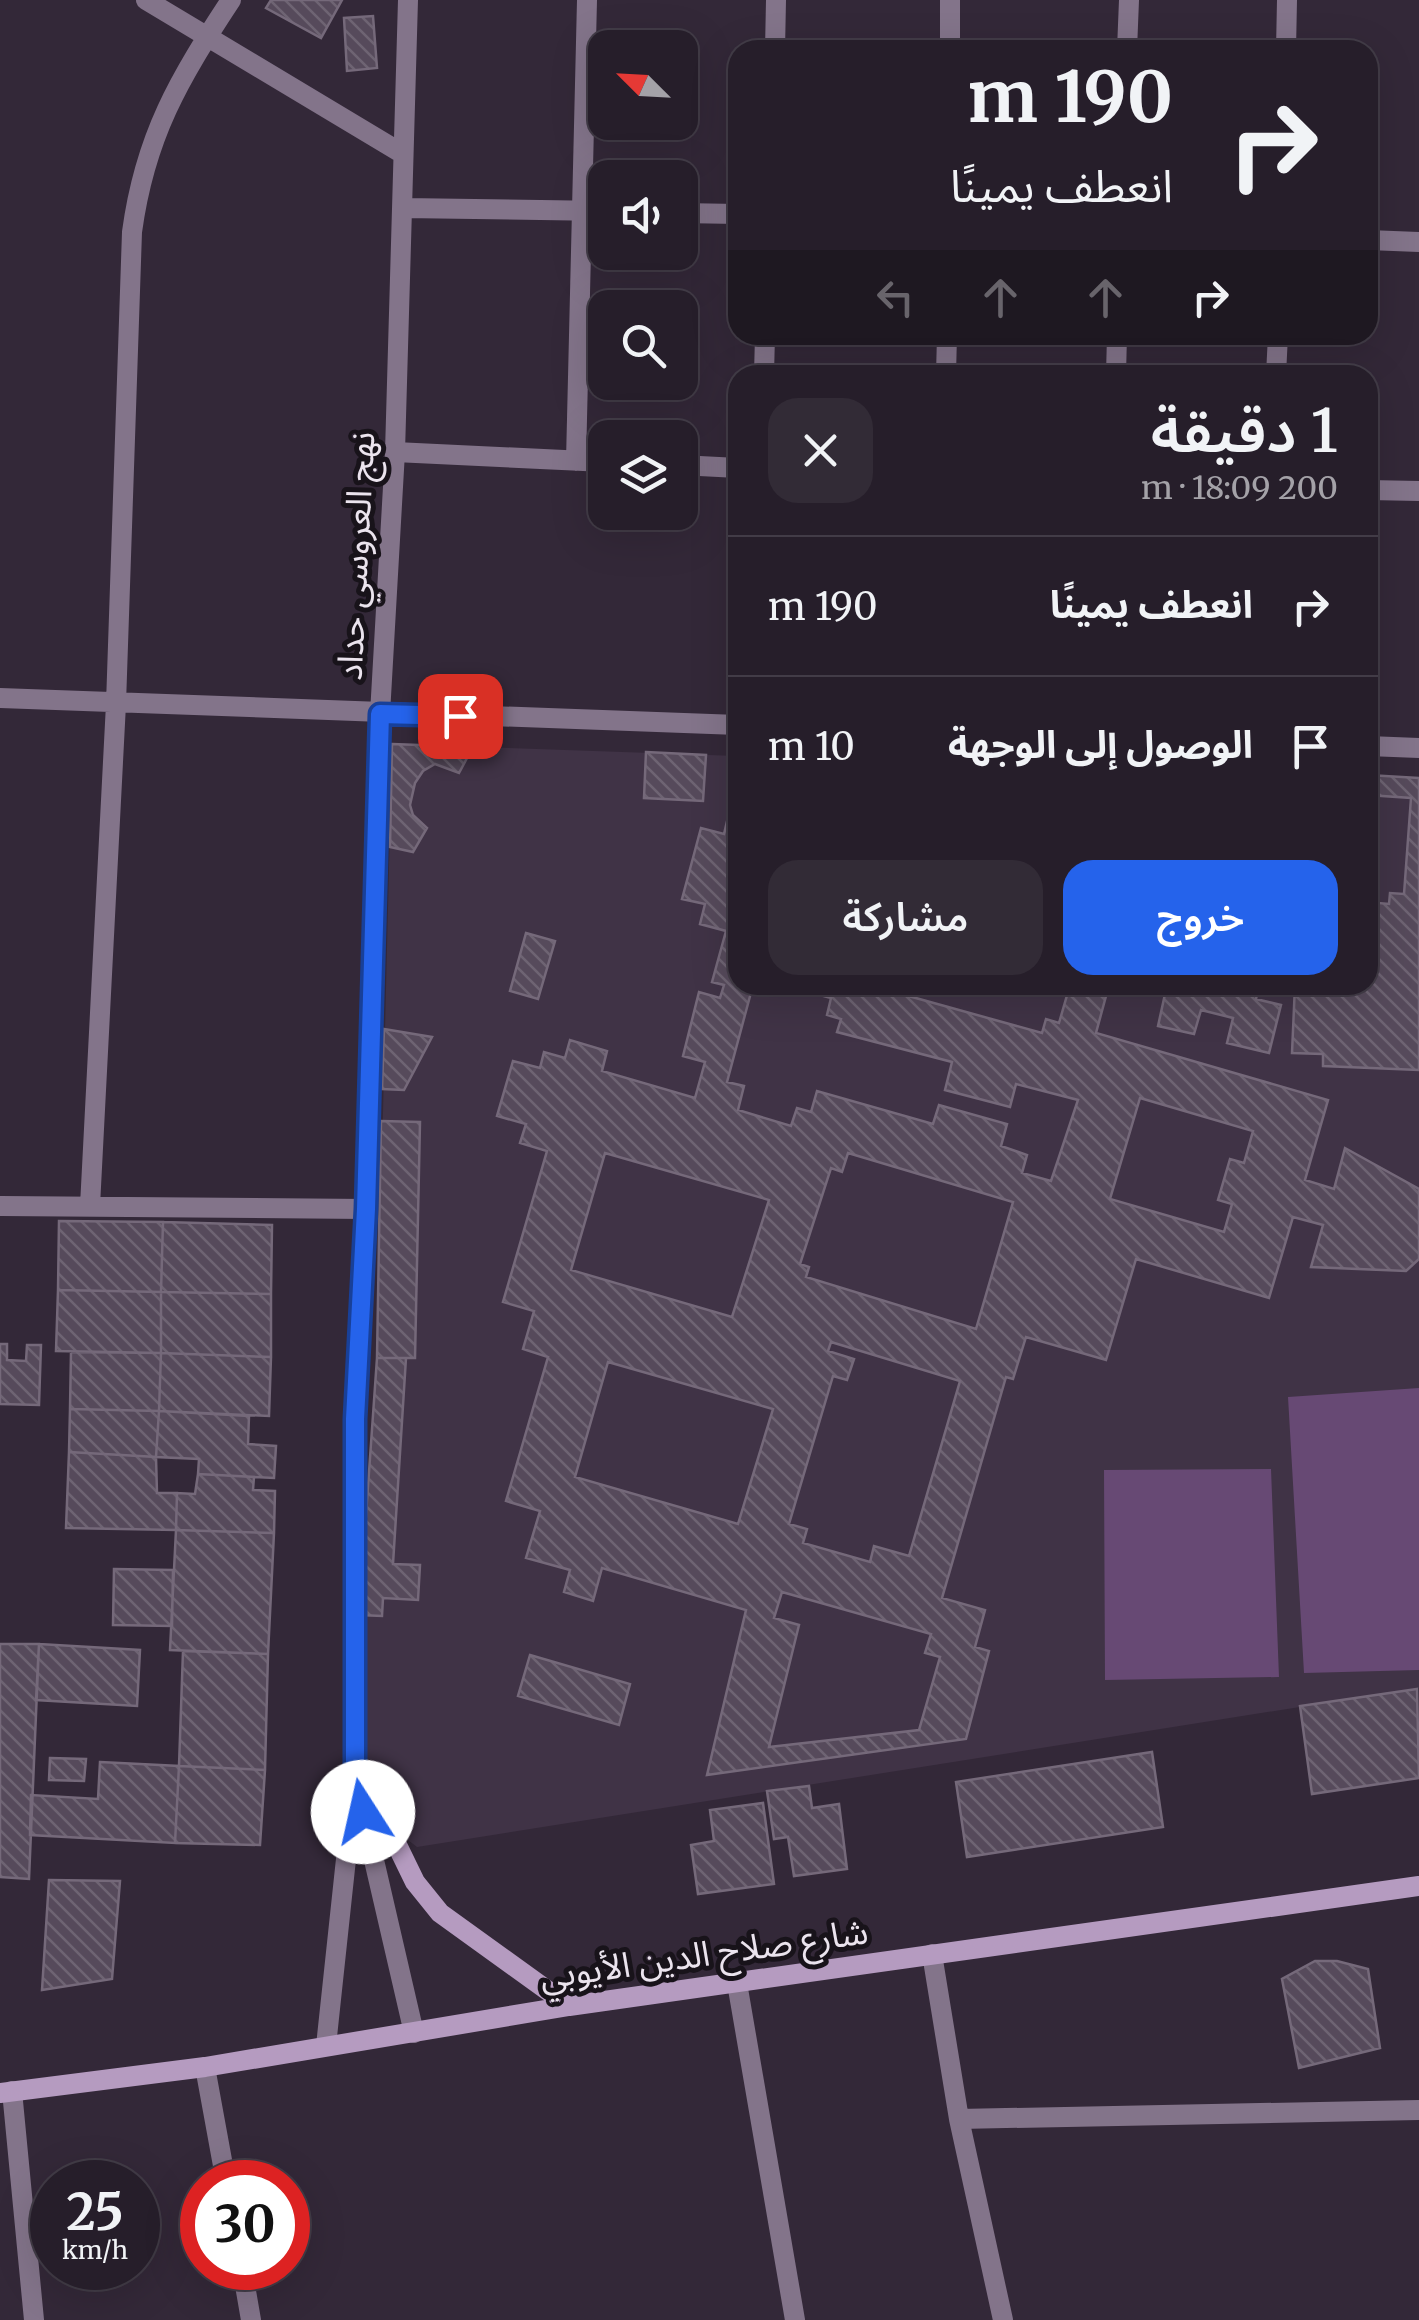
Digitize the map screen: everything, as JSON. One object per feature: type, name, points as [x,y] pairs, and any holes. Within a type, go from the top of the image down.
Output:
[{"type":"main road","points":[[355,1774],[416,1882],[440,1913],[568,2006]]},
{"type":"main road","name":"شارع صلاح الدين الأيوبي","points":[[6,2092],[204,2066],[568,2006],[1419,1886]]},
{"type":"street","points":[[146,0],[403,154]]},
{"type":"street","points":[[90,1206],[116,704],[134,216],[150,147],[170,100],[230,0]]},
{"type":"street","name":"نهج العروسي حداد","points":[[355,1774],[355,1419],[366,1209],[380,714],[395,452],[408,0]]},
{"type":"street","points":[[576,461],[587,0]]},
{"type":"street","points":[[775,40],[776,0]]},
{"type":"street","points":[[950,0],[950,40]]},
{"type":"street","points":[[1127,40],[1129,0]]},
{"type":"street","points":[[1286,40],[1288,0]]},
{"type":"street","points":[[404,208],[588,211]]},
{"type":"street","points":[[698,213],[728,214]]},
{"type":"street","points":[[1378,240],[1419,242]]},
{"type":"street","points":[[395,452],[588,461]]},
{"type":"street","points":[[698,466],[728,467]]},
{"type":"street","points":[[1378,490],[1419,492]]},
{"type":"street","points":[[0,698],[728,725]]},
{"type":"street","points":[[1378,746],[1419,748]]},
{"type":"street","points":[[0,1206],[366,1209]]},
{"type":"street","points":[[355,1774],[414,2033]]},
{"type":"street","points":[[326,2046],[355,1774]]},
{"type":"street","points":[[932,1954],[959,2119],[1003,2320]]},
{"type":"street","points":[[737,1983],[795,2320]]},
{"type":"street","points":[[204,2066],[222,2160]]},
{"type":"street","points":[[6,2092],[34,2320]]},
{"type":"street","points":[[959,2119],[1419,2110]]},
{"type":"street","points":[[246,2290],[252,2320]]},
{"type":"shaded area","points":[[392,744],[728,756],[728,995],[1378,995],[1378,776],[1419,778],[1419,1688],[417,1847],[357,1800],[359,1615],[377,1358]]},
{"type":"shaded area","points":[[1419,1388],[1419,1670],[1304,1673],[1288,1397]]},
{"type":"shaded area","points":[[1271,1469],[1279,1677],[1105,1680],[1104,1470]]},
{"type":"building","points":[[271,0],[342,0],[321,38],[266,8]]},
{"type":"building","points":[[373,16],[377,68],[347,71],[344,18]]},
{"type":"building","points":[[392,744],[473,747],[459,773],[435,764],[423,771],[415,783],[410,805],[413,815],[427,828],[413,852],[390,847]]},
{"type":"building","points":[[646,752],[706,755],[703,801],[644,798]]},
{"type":"building","points":[[1378,776],[1419,778],[1419,1070],[1323,1066],[1323,1054],[1292,1053],[1295,995],[1378,995],[1378,903],[1389,904],[1390,893],[1404,894],[1411,798],[1378,796]]},
{"type":"building","points":[[728,817],[728,995],[750,995],[727,1082],[744,1086],[738,1110],[791,1126],[797,1108],[811,1112],[817,1091],[933,1124],[939,1105],[1007,1124],[1001,1146],[1027,1155],[1022,1173],[1051,1181],[1078,1100],[1016,1084],[1010,1107],[945,1090],[952,1062],[837,1032],[841,1019],[827,1015],[831,998],[820,995],[905,995],[1042,1033],[1046,1019],[1059,1023],[1067,995],[1106,995],[1096,1033],[1328,1100],[1305,1180],[1334,1189],[1345,1148],[1419,1189],[1419,1259],[1406,1271],[1311,1267],[1323,1225],[1293,1217],[1269,1298],[1136,1259],[1106,1360],[1026,1337],[1013,1379],[1006,1377],[942,1598],[985,1610],[975,1647],[989,1651],[966,1739],[707,1775],[746,1610],[602,1568],[593,1601],[564,1592],[570,1570],[526,1558],[540,1511],[506,1501],[548,1357],[523,1349],[534,1311],[503,1302],[547,1151],[520,1143],[526,1124],[497,1116],[513,1061],[540,1068],[544,1052],[565,1058],[570,1040],[607,1051],[602,1071],[695,1098],[705,1062],[683,1056],[699,992],[720,998],[724,985],[712,982],[726,931],[700,924],[705,904],[682,899],[701,828],[724,834]],"holes":[[[1140,1098],[1253,1131],[1244,1163],[1230,1159],[1218,1200],[1232,1204],[1224,1232],[1110,1199]],[[605,1153],[769,1200],[732,1317],[571,1270]],[[848,1153],[1013,1202],[976,1329],[806,1277],[809,1267],[800,1264],[831,1168],[842,1172]],[[831,1342],[960,1381],[909,1556],[874,1546],[870,1562],[803,1543],[807,1529],[789,1524],[833,1376],[847,1380],[854,1359],[828,1351]],[[608,1362],[773,1409],[738,1524],[575,1477]],[[782,1592],[931,1634],[925,1653],[940,1657],[919,1730],[769,1747],[799,1625],[774,1618]]]},
{"type":"building","points":[[526,933],[555,941],[538,999],[510,991]]},
{"type":"building","points":[[1165,995],[1257,995],[1256,999],[1281,1005],[1269,1053],[1227,1043],[1233,1018],[1201,1010],[1194,1034],[1158,1026]]},
{"type":"building","points":[[384,1029],[432,1037],[404,1090],[382,1089]]},
{"type":"building","points":[[381,1121],[420,1122],[415,1358],[377,1358]]},
{"type":"building","points":[[59,1221],[163,1222],[161,1292],[58,1290]]},
{"type":"building","points":[[163,1222],[272,1225],[271,1294],[161,1292]]},
{"type":"building","points":[[58,1290],[161,1292],[161,1353],[56,1351]]},
{"type":"building","points":[[161,1292],[271,1294],[271,1357],[161,1353]]},
{"type":"building","points":[[0,1344],[7,1344],[7,1360],[26,1361],[27,1345],[41,1345],[39,1405],[0,1404]]},
{"type":"building","points":[[71,1352],[161,1353],[159,1411],[70,1409]]},
{"type":"building","points":[[161,1353],[271,1357],[269,1416],[159,1411]]},
{"type":"building","points":[[377,1358],[406,1358],[393,1564],[420,1565],[418,1600],[383,1598],[382,1616],[359,1615]]},
{"type":"building","points":[[70,1409],[159,1411],[156,1457],[69,1452]]},
{"type":"building","points":[[159,1411],[249,1416],[248,1444],[276,1446],[274,1478],[198,1474],[199,1459],[156,1457]]},
{"type":"building","points":[[69,1452],[156,1457],[157,1493],[177,1493],[176,1530],[66,1528]]},
{"type":"building","points":[[198,1474],[254,1477],[253,1490],[275,1491],[274,1533],[176,1530],[177,1493],[195,1494]]},
{"type":"building","points":[[176,1530],[274,1533],[268,1654],[170,1650]]},
{"type":"building","points":[[114,1569],[173,1570],[172,1626],[113,1625]]},
{"type":"building","points":[[0,1644],[39,1644],[29,1879],[0,1877]]},
{"type":"building","points":[[39,1644],[140,1650],[137,1706],[36,1700]]},
{"type":"building","points":[[183,1651],[268,1654],[265,1770],[179,1766]]},
{"type":"building","points":[[530,1655],[630,1684],[619,1725],[518,1696]]},
{"type":"building","points":[[1417,1689],[1419,1778],[1312,1794],[1300,1706]]},
{"type":"building","points":[[1152,1752],[1163,1827],[967,1857],[956,1782]]},
{"type":"building","points":[[50,1758],[86,1759],[84,1781],[49,1780]]},
{"type":"building","points":[[100,1762],[179,1766],[175,1843],[30,1835],[31,1795],[98,1799]]},
{"type":"building","points":[[179,1766],[265,1770],[260,1845],[175,1843]]},
{"type":"building","points":[[809,1786],[812,1808],[839,1804],[847,1869],[794,1876],[788,1837],[774,1839],[767,1791]]},
{"type":"building","points":[[763,1803],[774,1884],[698,1894],[691,1845],[714,1841],[710,1810]]},
{"type":"building","points":[[49,1880],[120,1881],[112,1979],[42,1990]]},
{"type":"building","points":[[1315,1961],[1337,1961],[1368,1969],[1380,2048],[1299,2068],[1282,1979]]},
{"type":"route","points":[[363,1812],[355,1774],[355,1419],[366,1209],[380,714],[460,716]]}]
